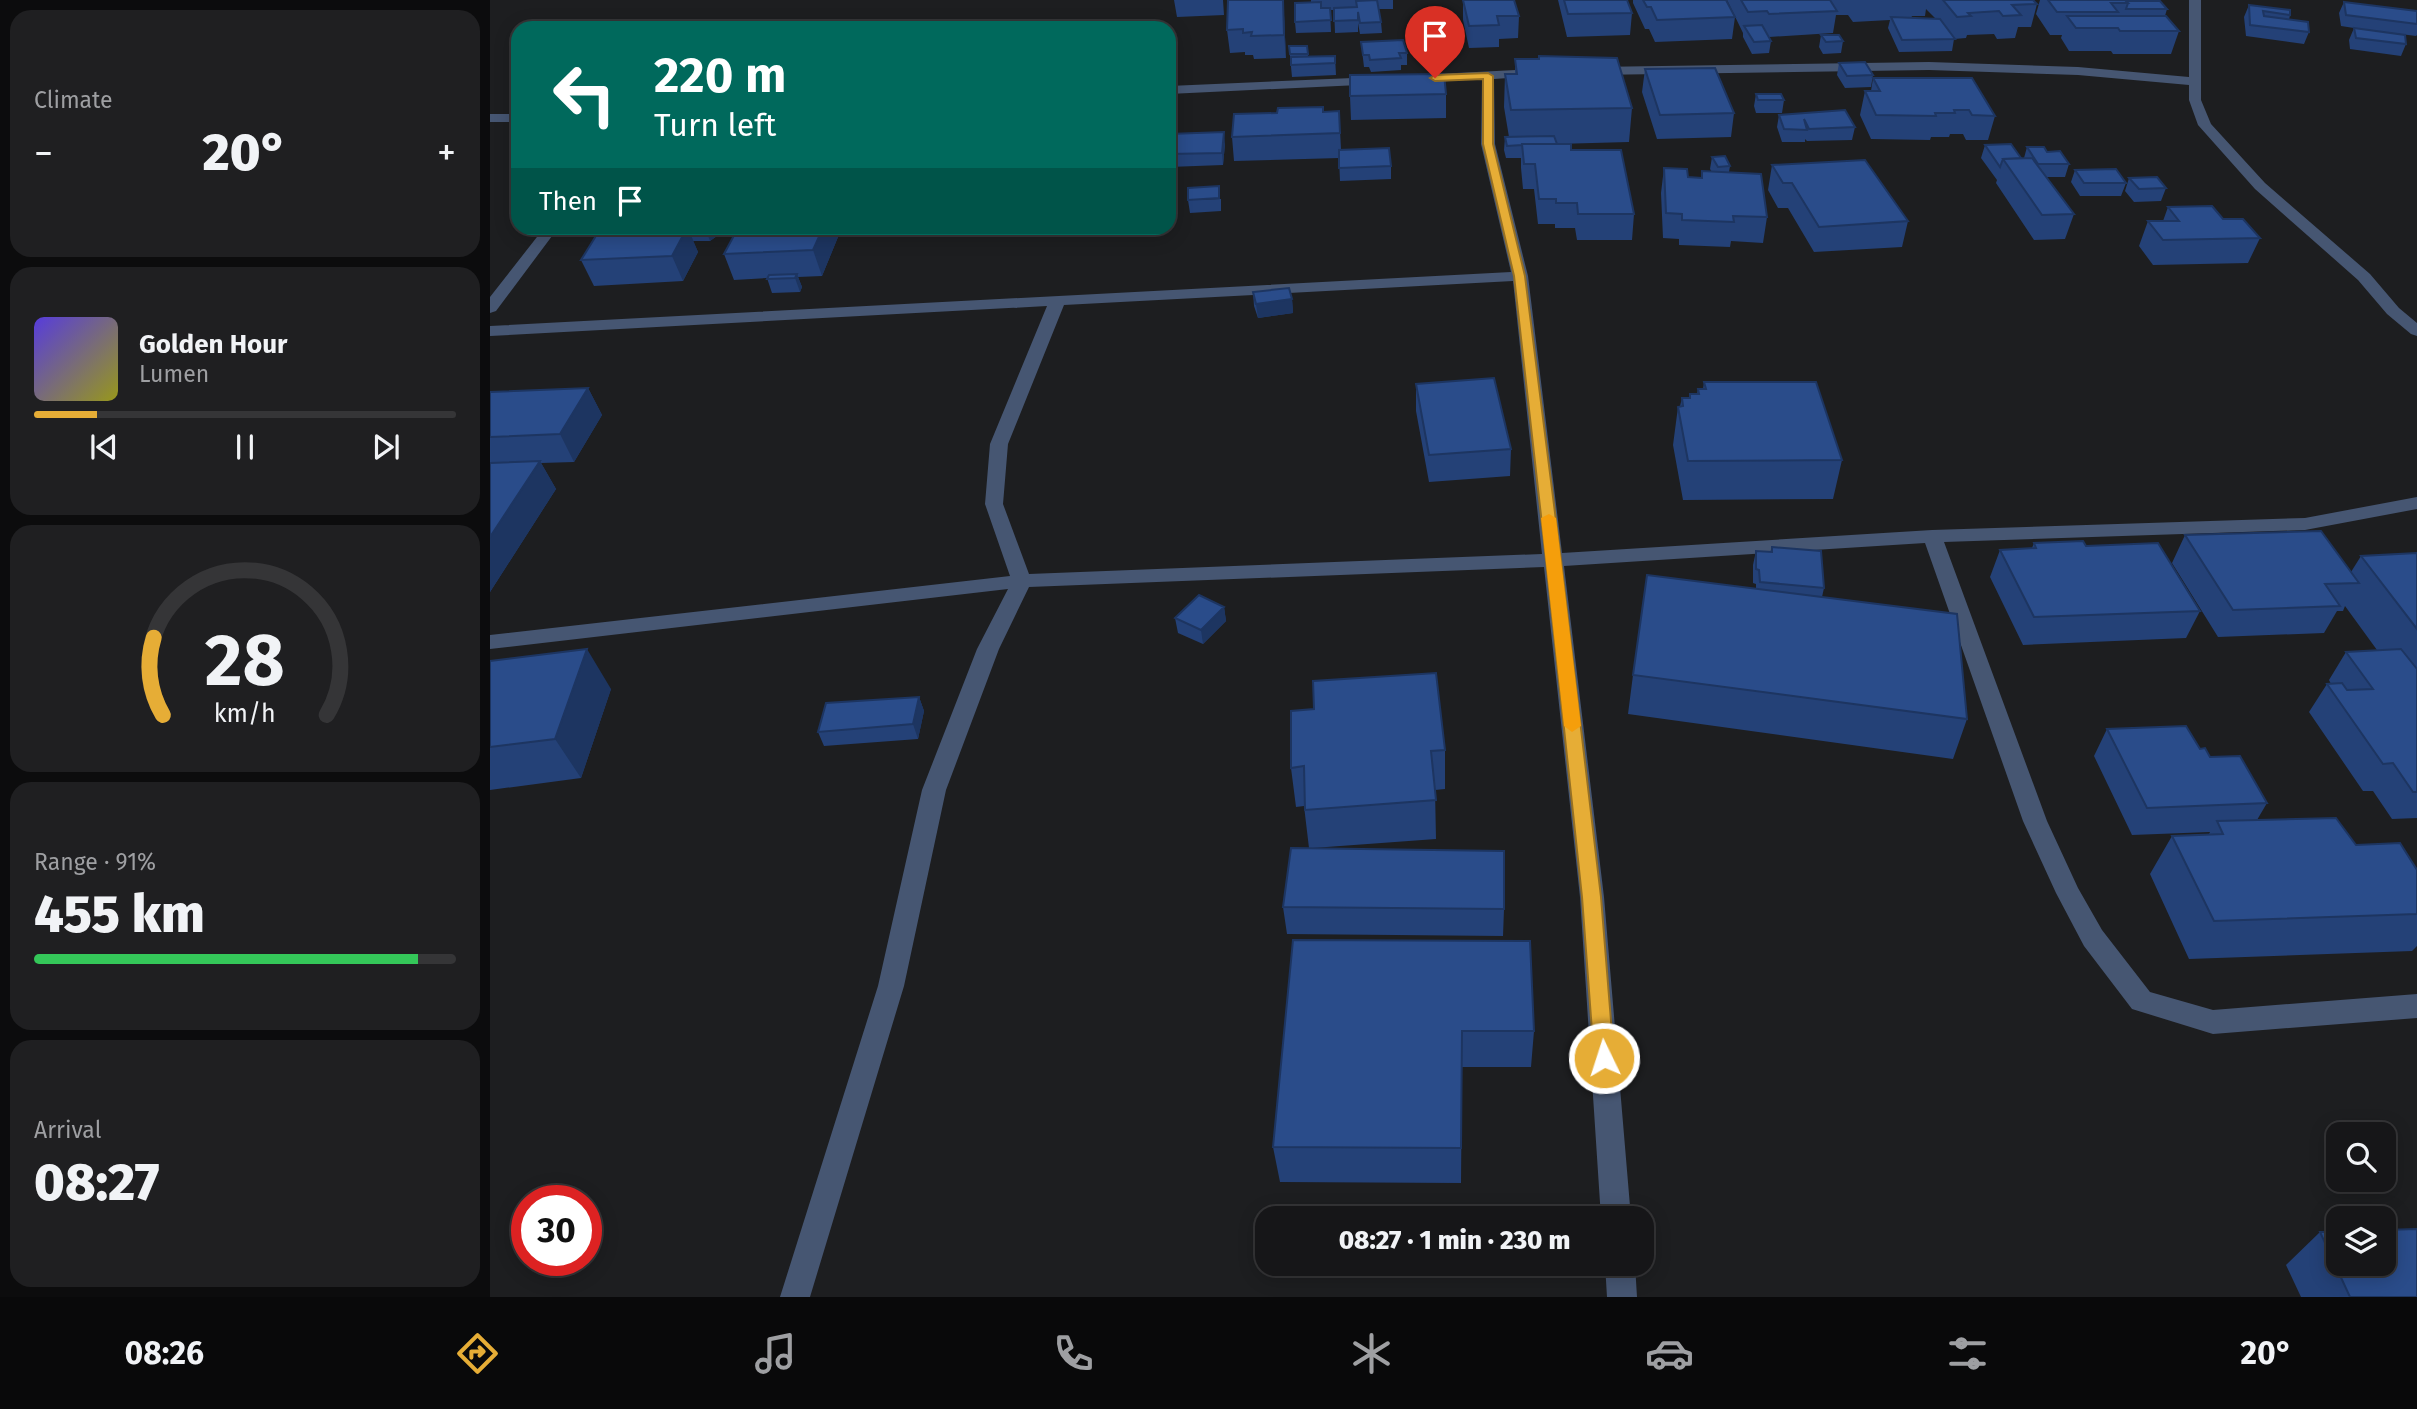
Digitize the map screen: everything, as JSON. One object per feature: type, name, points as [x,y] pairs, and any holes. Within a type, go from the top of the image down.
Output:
[{"type":"street","points":[[2195,0],[2195,100],[2205,125],[2245,171],[2304,227],[2330,245],[2364,277],[2393,311],[2417,331]]},
{"type":"street","points":[[1582,72],[1929,66],[2078,71],[2197,82]]},
{"type":"street","points":[[1405,80],[1554,72]]},
{"type":"street","points":[[1488,76],[1488,144],[1520,276],[1592,897],[1615,1206]]},
{"type":"street","points":[[1176,90],[1391,80]]},
{"type":"street","points":[[490,118],[511,118]]},
{"type":"street","points":[[490,308],[546,235]]},
{"type":"street","points":[[490,331],[1520,276]]},
{"type":"street","points":[[795,1297],[891,986],[934,790],[988,649],[1022,581],[994,504],[999,444],[1037,357],[1057,302]]},
{"type":"street","points":[[490,642],[1022,581],[1554,560],[1932,536],[2305,524],[2417,503]]},
{"type":"street","points":[[1932,536],[2035,821],[2093,938],[2141,1001],[2213,1022],[2417,1006]]},
{"type":"street","points":[[1621,1276],[1622,1297]]},
{"type":"building","points":[[1228,0],[1283,0],[1284,35],[1251,36],[1252,32],[1243,33],[1243,29],[1227,30]]},
{"type":"building","points":[[1377,0],[1381,22],[1360,23],[1358,12],[1358,20],[1334,21],[1334,8],[1357,7],[1356,1]]},
{"type":"building","points":[[1463,0],[1514,0],[1519,16],[1497,16],[1499,25],[1469,26]]},
{"type":"building","points":[[1564,0],[1627,0],[1632,13],[1568,14]]},
{"type":"building","points":[[1643,0],[1726,0],[1735,17],[1657,20],[1651,7],[1647,7]]},
{"type":"building","points":[[1741,0],[1830,0],[1837,11],[1769,14],[1767,11],[1748,12]]},
{"type":"building","points":[[1943,0],[2033,0],[2037,4],[2012,5],[2021,15],[2003,16],[1999,11],[1968,13],[1971,16],[1957,17]]},
{"type":"building","points":[[2048,0],[2125,0],[2128,3],[2111,3],[2118,12],[2057,12]]},
{"type":"building","points":[[2126,1],[2160,1],[2167,9],[2126,9]]},
{"type":"building","points":[[1321,2],[1321,8],[1330,8],[1331,20],[1295,22],[1295,3]]},
{"type":"building","points":[[2344,2],[2417,11],[2417,24],[2346,15]]},
{"type":"building","points":[[2249,5],[2290,10],[2290,15],[2263,11],[2264,16],[2308,22],[2309,32],[2250,25]]},
{"type":"building","points":[[2067,16],[2166,16],[2179,31],[2076,28]]},
{"type":"building","points":[[1891,17],[1940,19],[1955,39],[1902,40]]},
{"type":"building","points":[[1762,25],[1771,41],[1754,42],[1744,26]]},
{"type":"building","points":[[2354,28],[2405,35],[2406,44],[2356,38]]},
{"type":"building","points":[[1821,35],[1839,35],[1843,41],[1826,42]]},
{"type":"building","points":[[1403,40],[1407,53],[1399,53],[1401,58],[1370,60],[1369,55],[1363,55],[1361,42]]},
{"type":"building","points":[[1289,46],[1307,46],[1308,54],[1290,54]]},
{"type":"building","points":[[1335,56],[1335,63],[1291,65],[1291,57]]},
{"type":"building","points":[[1539,56],[1617,58],[1632,108],[1511,110],[1505,74],[1517,74],[1515,59],[1539,59]]},
{"type":"building","points":[[1865,62],[1873,75],[1847,76],[1839,63]]},
{"type":"building","points":[[1715,68],[1734,113],[1660,115],[1645,69]]},
{"type":"building","points":[[1444,74],[1446,94],[1350,96],[1350,75]]},
{"type":"building","points":[[1873,78],[1972,78],[1995,116],[1972,115],[1969,110],[1935,113],[1936,116],[1876,115],[1865,91],[1880,91]]},
{"type":"building","points":[[1756,94],[1781,94],[1784,100],[1758,100]]},
{"type":"building","points":[[1323,107],[1323,112],[1339,111],[1340,133],[1232,137],[1234,114],[1277,113],[1278,108]]},
{"type":"building","points":[[1845,110],[1855,127],[1809,129],[1804,119],[1807,130],[1784,129],[1779,115]]},
{"type":"building","points":[[1224,132],[1222,153],[1176,154],[1176,134]]},
{"type":"building","points":[[1554,136],[1557,144],[1507,146],[1505,137]]},
{"type":"building","points":[[1522,144],[1571,144],[1571,150],[1621,150],[1634,214],[1578,214],[1577,203],[1556,203],[1556,199],[1539,199],[1535,164],[1524,164]]},
{"type":"building","points":[[2011,144],[2021,158],[2003,159],[2000,167],[1985,145]]},
{"type":"building","points":[[2027,147],[2044,147],[2047,152],[2060,151],[2069,164],[2038,164]]},
{"type":"building","points":[[1389,148],[1391,166],[1339,168],[1339,150]]},
{"type":"building","points":[[1725,156],[1730,166],[1718,167],[1712,157]]},
{"type":"building","points":[[2032,158],[2074,214],[2042,215],[2003,159]]},
{"type":"building","points":[[1865,160],[1908,221],[1819,227],[1792,183],[1783,183],[1772,165]]},
{"type":"building","points":[[1664,168],[1687,169],[1688,177],[1702,178],[1702,171],[1761,174],[1767,217],[1733,216],[1734,222],[1682,220],[1682,214],[1666,213]]},
{"type":"building","points":[[2116,169],[2126,183],[2084,183],[2075,170]]},
{"type":"building","points":[[2157,177],[2166,188],[2139,189],[2129,178]]},
{"type":"building","points":[[1219,186],[1219,198],[1188,200],[1188,188]]},
{"type":"building","points":[[2212,206],[2223,219],[2243,219],[2260,238],[2163,240],[2148,221],[2179,221],[2168,207]]},
{"type":"building","points":[[597,235],[683,235],[672,256],[581,260]]},
{"type":"building","points":[[734,235],[820,235],[813,250],[724,254]]},
{"type":"building","points":[[797,274],[795,278],[767,279],[769,275]]},
{"type":"building","points":[[1289,288],[1292,299],[1256,304],[1253,292]]},
{"type":"building","points":[[1494,378],[1511,449],[1429,455],[1416,384]]},
{"type":"building","points":[[1704,382],[1816,382],[1842,460],[1688,461],[1678,407],[1683,406],[1682,398],[1699,394],[1698,389],[1706,389]]},
{"type":"building","points":[[588,388],[560,434],[490,437],[490,392]]},
{"type":"building","points":[[540,461],[490,537],[490,463]]},
{"type":"building","points":[[2321,531],[2359,583],[2325,584],[2340,606],[2233,610],[2185,535]]},
{"type":"building","points":[[2083,541],[2086,546],[2158,543],[2200,611],[2034,617],[2000,550],[2036,548],[2034,543]]},
{"type":"building","points":[[1772,547],[1821,551],[1824,588],[1760,582],[1759,570],[1756,569],[1756,551],[1772,552]]},
{"type":"building","points":[[2417,553],[2417,629],[2361,556]]},
{"type":"building","points":[[1647,575],[1957,614],[1967,719],[1633,675]]},
{"type":"building","points":[[1199,595],[1224,607],[1201,630],[1175,618]]},
{"type":"building","points":[[587,649],[555,739],[490,747],[490,661]]},
{"type":"building","points":[[2401,649],[2417,669],[2417,792],[2413,792],[2393,763],[2383,764],[2327,684],[2342,683],[2347,690],[2373,689],[2346,652]]},
{"type":"building","points":[[1436,673],[1445,750],[1431,751],[1436,800],[1305,810],[1304,766],[1291,768],[1291,711],[1314,709],[1313,681]]},
{"type":"building","points":[[919,697],[913,724],[818,732],[826,703]]},
{"type":"building","points":[[2186,726],[2200,749],[2205,748],[2210,757],[2240,756],[2267,803],[2147,808],[2107,729]]},
{"type":"building","points":[[2336,818],[2356,845],[2400,843],[2417,870],[2417,914],[2214,921],[2172,836],[2223,834],[2217,821]]},
{"type":"building","points":[[1291,848],[1504,851],[1504,909],[1283,907]]},
{"type":"building","points":[[1293,940],[1530,941],[1534,1031],[1462,1031],[1461,1148],[1273,1147]]},
{"type":"building","points":[[2417,1229],[2417,1297],[2350,1297],[2340,1276],[2396,1276],[2396,1230]]},
{"type":"building","points":[[2320,1232],[2326,1232],[2326,1245]]},
{"type":"slow traffic","points":[[1549,518],[1572,726]]},
{"type":"route","points":[[1435,78],[1488,76],[1488,144],[1492,172],[1502,197],[1520,276],[1554,560],[1592,897],[1604,1058]]}]
